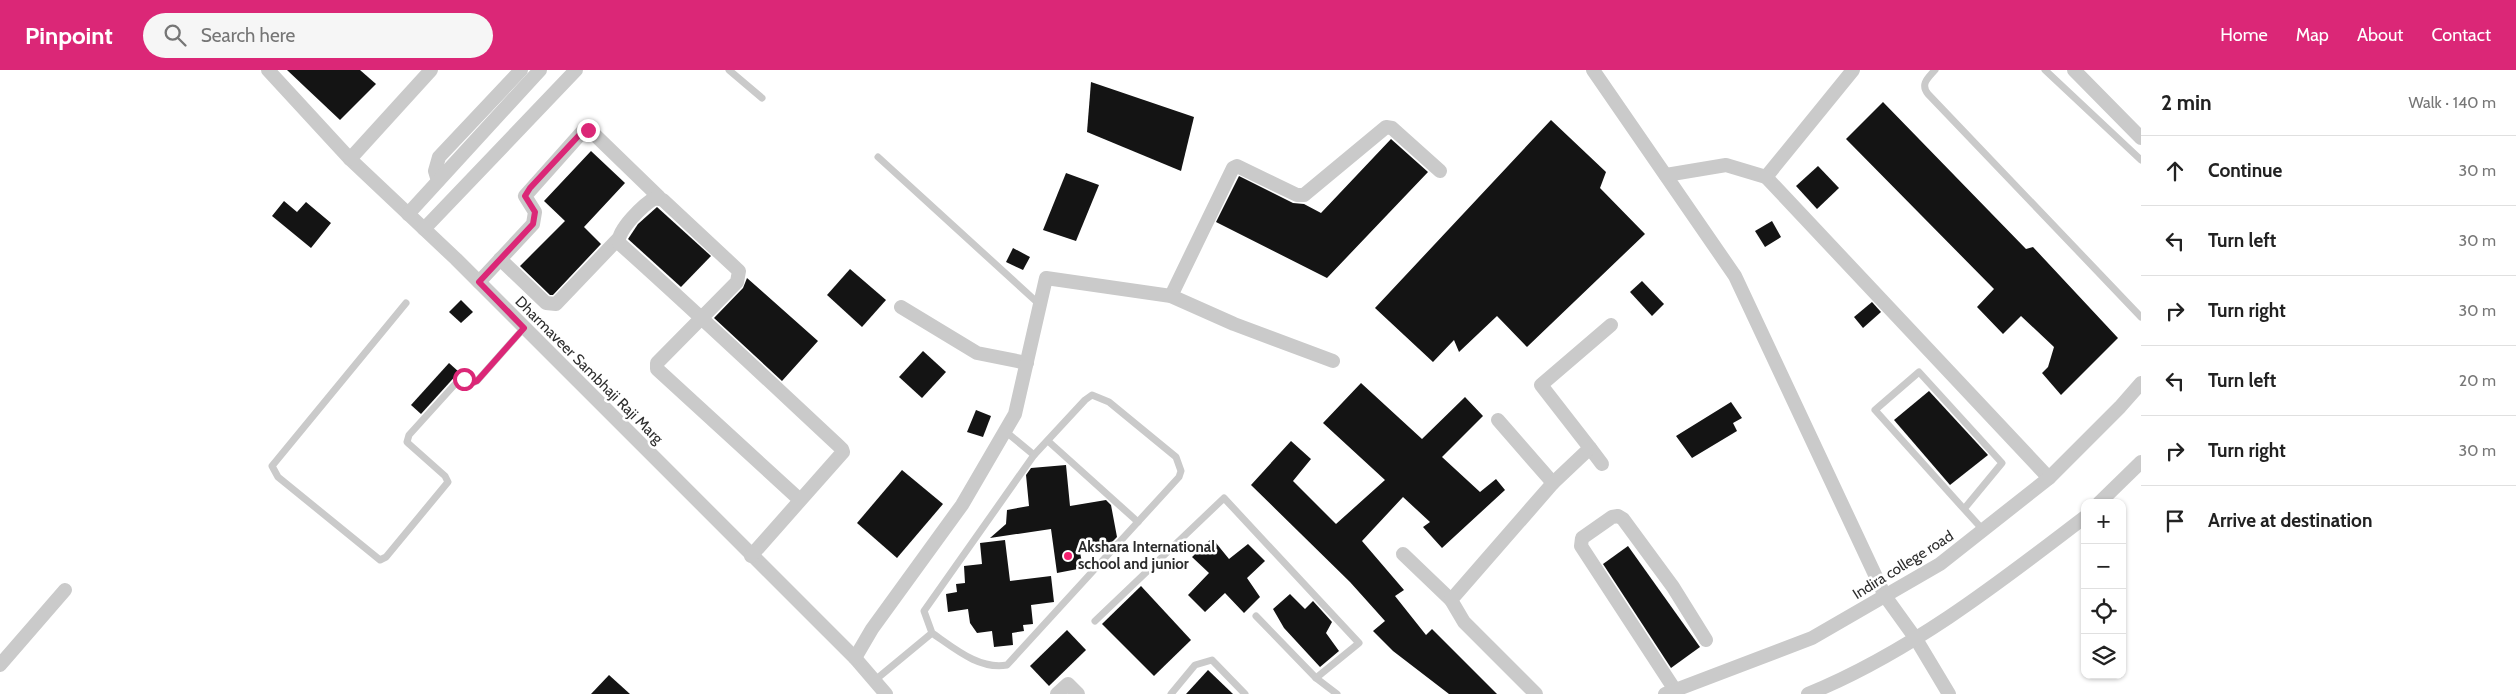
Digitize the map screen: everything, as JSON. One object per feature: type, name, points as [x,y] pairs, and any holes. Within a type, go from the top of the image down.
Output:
[{"type":"street","name":"Dharmaveer Sambhaji Raji Marg","points":[[268,70],[350,159],[479,282],[855,658],[886,694]]},
{"type":"street","points":[[350,159],[431,70]]},
{"type":"street","points":[[438,180],[435,171],[439,157],[521,70]]},
{"type":"street","points":[[408,214],[540,70]]},
{"type":"street","points":[[424,230],[576,70]]},
{"type":"street","points":[[1593,70],[1735,276],[1885,596],[1916,639],[1949,694]]},
{"type":"street","points":[[1766,177],[1853,70]]},
{"type":"street","points":[[2074,70],[2141,138]]},
{"type":"street","points":[[1172,296],[1236,166],[1297,195],[1304,195],[1386,127],[1392,128],[1440,171]]},
{"type":"street","points":[[479,282],[536,219],[535,212],[526,202],[525,196],[583,131],[588,130],[740,270],[737,282],[656,362],[657,369],[800,500]]},
{"type":"street","points":[[1666,175],[1726,165],[1766,177],[2049,478]]},
{"type":"street","points":[[500,259],[546,303],[556,304],[618,239],[621,231],[627,224],[651,200],[659,197]]},
{"type":"street","points":[[618,239],[619,243],[842,449],[841,455],[752,556]]},
{"type":"street","points":[[855,658],[872,629],[962,505],[1015,414],[1046,278],[1172,296],[1234,324],[1333,362]]},
{"type":"street","points":[[901,307],[977,353],[1026,363]]},
{"type":"street","points":[[1602,464],[1541,385],[1611,325]]},
{"type":"street","name":"Indira college road","points":[[1670,692],[1812,638],[1940,564],[1984,532],[2049,478],[2120,407],[2141,383]]},
{"type":"street","points":[[1498,420],[1553,483]]},
{"type":"street","points":[[1451,600],[1553,483],[1590,448]]},
{"type":"street","points":[[2103,499],[2141,462]]},
{"type":"street","points":[[1670,692],[1581,546],[1582,538],[1612,517],[1618,516],[1623,519],[1673,587],[1706,640]]},
{"type":"street","points":[[1808,694],[1833,684],[1916,639],[2017,569],[2081,520]]},
{"type":"street","points":[[1403,554],[1451,600],[1464,622],[1536,694]]},
{"type":"street","points":[[0,666],[65,590]]},
{"type":"street","points":[[1057,694],[1068,684],[1078,694]]},
{"type":"lane","points":[[729,70],[762,98]]},
{"type":"lane","points":[[1935,70],[1925,82],[1925,90],[1928,94],[2141,317]]},
{"type":"lane","points":[[2046,70],[2141,160]]},
{"type":"lane","points":[[878,157],[1040,304]]},
{"type":"lane","points":[[406,303],[272,466],[278,477],[380,560],[386,557],[448,482],[445,476],[407,442],[409,435],[457,382],[461,379],[472,383],[477,381],[524,328]]},
{"type":"lane","points":[[1964,509],[2002,463],[1919,372],[1875,410],[1984,532]]},
{"type":"lane","points":[[1092,395],[1109,402],[1176,457],[1181,470],[1179,477],[1006,665],[996,667],[980,664],[932,633],[924,611],[1034,455],[1085,400],[1092,395]]},
{"type":"lane","points":[[1005,431],[1034,455]]},
{"type":"lane","points":[[1048,441],[1138,522]]},
{"type":"lane","points":[[1095,621],[1224,498],[1359,643],[1316,678]]},
{"type":"lane","points":[[1256,616],[1316,678],[1337,694]]},
{"type":"lane","points":[[874,681],[932,633]]},
{"type":"lane","points":[[1171,694],[1195,665],[1212,660],[1245,694]]},
{"type":"building","points":[[287,70],[360,70],[376,84],[340,120]]},
{"type":"building","points":[[1091,82],[1194,117],[1181,171],[1087,132]]},
{"type":"building","points":[[1883,102],[2026,249],[2033,247],[2118,338],[2061,395],[2042,373],[2048,367],[2054,347],[2021,316],[2003,334],[1977,307],[1994,289],[1846,139]]},
{"type":"building","points":[[1551,120],[1606,172],[1600,188],[1645,234],[1527,347],[1497,316],[1459,352],[1454,340],[1433,362],[1375,308]]},
{"type":"building","points":[[1391,139],[1428,172],[1327,278],[1216,222],[1239,176],[1293,203],[1304,204],[1321,213]]},
{"type":"building","points":[[591,151],[625,183],[584,227],[601,244],[553,295],[550,295],[520,266],[565,221],[544,201]]},
{"type":"building","points":[[1818,166],[1839,188],[1817,209],[1796,186]]},
{"type":"building","points":[[1066,173],[1099,185],[1076,241],[1043,230]]},
{"type":"building","points":[[284,201],[297,212],[306,202],[331,223],[311,248],[272,216]]},
{"type":"building","points":[[657,207],[711,256],[681,287],[628,239],[638,224]]},
{"type":"building","points":[[1772,221],[1781,237],[1765,247],[1755,231]]},
{"type":"building","points":[[1013,248],[1030,257],[1023,270],[1006,262]]},
{"type":"building","points":[[850,269],[886,300],[862,327],[827,295]]},
{"type":"building","points":[[747,278],[818,341],[782,381],[714,318],[743,288]]},
{"type":"building","points":[[1642,281],[1664,304],[1652,316],[1630,292]]},
{"type":"building","points":[[461,300],[473,312],[461,323],[449,312]]},
{"type":"building","points":[[1872,302],[1881,312],[1863,328],[1854,317]]},
{"type":"building","points":[[923,351],[946,372],[922,398],[899,377]]},
{"type":"building","points":[[449,363],[459,372],[421,414],[411,405]]},
{"type":"building","points":[[1361,383],[1422,439],[1465,397],[1483,416],[1442,457],[1480,492],[1496,479],[1505,490],[1442,548],[1423,527],[1430,522],[1403,497],[1362,541],[1404,590],[1395,596],[1426,635],[1432,629],[1497,694],[1449,694],[1393,651],[1373,631],[1385,621],[1350,582],[1251,485],[1291,441],[1311,459],[1293,481],[1336,524],[1385,480],[1323,423]]},
{"type":"building","points":[[1929,391],[1988,455],[1950,485],[1894,420]]},
{"type":"building","points":[[1731,402],[1742,418],[1733,423],[1737,431],[1692,458],[1676,436]]},
{"type":"building","points":[[976,410],[991,416],[983,437],[967,432]]},
{"type":"building","points":[[1066,465],[1070,506],[1106,500],[1111,505],[1117,537],[1112,542],[1079,547],[1083,568],[1057,573],[1051,529],[990,538],[1006,524],[1007,510],[1029,506],[1026,475],[1031,468]]},
{"type":"building","points":[[902,470],[943,504],[897,558],[857,523]]},
{"type":"building","points":[[1212,538],[1229,559],[1248,544],[1265,561],[1247,578],[1260,597],[1244,613],[1225,593],[1205,612],[1188,595],[1209,573],[1192,557]]},
{"type":"building","points":[[1005,540],[1010,581],[1051,576],[1054,602],[1031,605],[1033,624],[1023,625],[1024,631],[1012,633],[1013,645],[994,647],[992,631],[977,633],[970,623],[968,609],[948,612],[946,594],[957,592],[956,584],[965,583],[964,566],[982,564],[980,543]]},
{"type":"building","points":[[1628,546],[1700,647],[1671,668],[1603,564]]},
{"type":"building","points":[[1141,586],[1191,640],[1154,676],[1102,624]]},
{"type":"building","points":[[1290,594],[1305,609],[1313,601],[1332,622],[1326,633],[1339,651],[1320,667],[1284,628],[1273,609]]},
{"type":"building","points":[[1067,630],[1086,650],[1049,686],[1030,666]]},
{"type":"building","points":[[1208,670],[1233,694],[1186,694]]},
{"type":"building","points":[[609,675],[630,694],[591,694]]},
{"type":"place","name":"Akshara International school and junior","points":[[1068,556]]},
{"type":"route","points":[[464,379],[472,383],[477,381],[524,328],[479,282],[536,219],[535,212],[526,202],[525,196],[530,188],[583,131],[588,130]]}]
